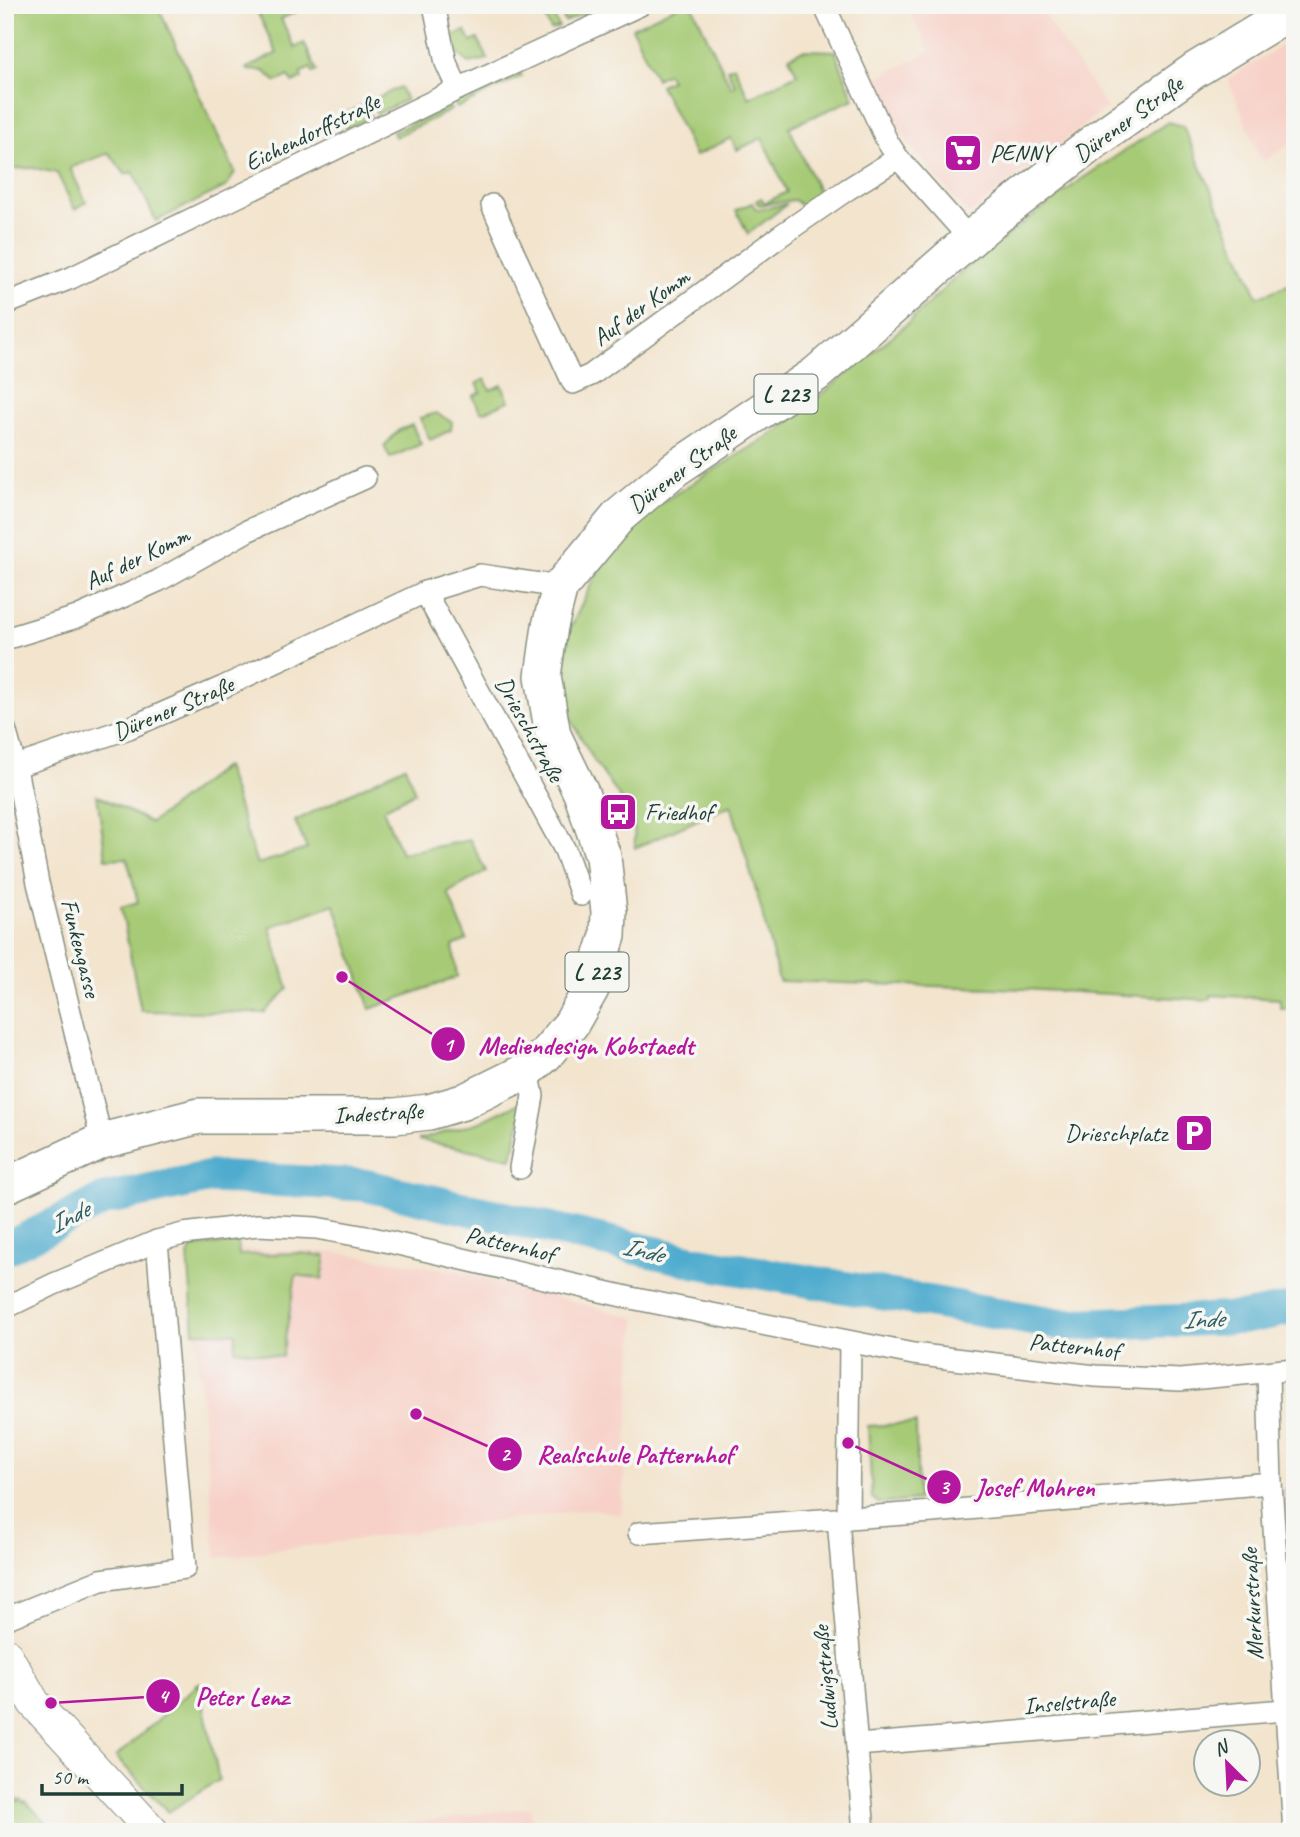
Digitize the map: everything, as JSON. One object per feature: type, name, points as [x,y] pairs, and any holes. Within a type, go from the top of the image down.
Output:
[{"type":"main road","name":"Dürener Straße","points":[[560,587],[600,537],[639,498],[675,469],[816,374],[970,239],[1046,178],[1195,70],[1295,9]]},
{"type":"main road","name":"Indestraße","points":[[5,1186],[102,1140],[200,1116],[395,1116],[429,1112],[463,1102],[528,1070],[561,1038],[591,989],[608,936],[608,924],[603,856],[581,793],[553,735],[543,676],[550,626],[560,587]]},
{"type":"main road","points":[[7,1660],[34,1703],[153,1832]]},
{"type":"street","points":[[434,5],[446,63],[458,89]]},
{"type":"street","name":"Eichendorffstraße","points":[[5,304],[71,278],[458,89],[640,5]]},
{"type":"street","points":[[824,5],[875,119],[898,158],[970,239]]},
{"type":"street","name":"Auf der Komm","points":[[492,205],[573,383],[591,375],[848,189],[898,158]]},
{"type":"street","name":"Auf der Komm","points":[[5,639],[77,617],[158,581],[247,531],[365,478]]},
{"type":"street","name":"Dürener Straße","points":[[10,769],[129,728],[425,592],[481,575],[560,587]]},
{"type":"street","name":"Drieschstraße","points":[[425,592],[565,850],[581,895]]},
{"type":"street","name":"Funkengasse","points":[[5,729],[10,769],[102,1140]]},
{"type":"street","points":[[520,1168],[533,1096],[528,1070]]},
{"type":"street","name":"Patternhof","points":[[5,1308],[54,1284],[157,1241],[183,1234],[258,1225],[316,1228],[372,1238],[619,1295],[913,1354],[1095,1377],[1180,1380],[1295,1369]]},
{"type":"street","points":[[5,1619],[101,1580],[185,1568],[157,1241]]},
{"type":"street","points":[[843,1519],[850,1342]]},
{"type":"street","name":"Merkurstraße","points":[[1268,1373],[1271,1482],[1294,1832]]},
{"type":"street","points":[[639,1533],[843,1519],[1271,1482]]},
{"type":"street","name":"Ludwigstraße","points":[[843,1519],[864,1832]]},
{"type":"street","name":"Inselstraße","points":[[857,1745],[1284,1710]]},
{"type":"shaded area","points":[[924,5],[1040,5],[1051,26],[1107,107],[968,215],[883,111],[868,82],[930,51],[910,12]]},
{"type":"shaded area","points":[[1295,37],[1295,141],[1262,162],[1228,79]]},
{"type":"shaded area","points":[[188,1248],[334,1252],[457,1271],[636,1318],[621,1515],[592,1509],[216,1558]]},
{"type":"shaded area","points":[[1282,1488],[1295,1488],[1295,1644]]},
{"type":"shaded area","points":[[531,1807],[533,1832],[346,1832]]},
{"type":"green space","points":[[5,5],[157,5],[235,172],[227,186],[156,221],[133,172],[125,174],[109,153],[70,168],[86,202],[75,210],[57,173],[34,168],[5,169]]},
{"type":"green space","points":[[254,5],[305,5],[306,7],[281,19],[295,48],[304,43],[317,71],[313,73],[311,68],[300,73],[302,78],[293,83],[289,76],[276,82],[264,71],[248,70],[247,68],[277,53]]},
{"type":"green space","points":[[539,5],[548,5],[559,27],[551,30]]},
{"type":"green space","points":[[557,5],[587,5],[590,11],[565,22]]},
{"type":"green space","points":[[679,5],[692,5],[731,87],[735,85],[727,69],[734,66],[749,98],[797,74],[789,57],[803,50],[835,51],[854,99],[789,127],[823,202],[808,212],[795,200],[759,205],[756,201],[761,198],[765,203],[787,192],[762,138],[737,150],[731,138],[695,156],[660,85],[671,80],[667,73],[656,79],[632,28]]},
{"type":"green space","points":[[465,31],[471,42],[478,39],[488,59],[469,63],[456,52],[451,36]]},
{"type":"green space","points":[[518,71],[522,76],[457,108],[454,102]]},
{"type":"green space","points":[[400,87],[406,100],[377,114],[371,101]]},
{"type":"green space","points":[[365,104],[371,117],[347,129],[341,116]]},
{"type":"green space","points":[[449,106],[451,110],[395,137],[393,132]]},
{"type":"green space","points":[[1168,122],[1183,126],[1258,297],[1295,282],[1295,1009],[1280,1008],[1280,999],[1211,995],[1209,1000],[1023,989],[779,981],[731,805],[635,848],[634,826],[628,809],[594,761],[569,716],[564,673],[569,631],[600,566],[654,507],[780,429],[908,323],[974,260],[1083,178]]},
{"type":"green space","points":[[752,203],[757,210],[787,204],[748,234],[736,210]]},
{"type":"green space","points":[[485,379],[490,390],[502,385],[509,401],[484,412],[480,411],[473,396],[481,392],[477,383]]},
{"type":"green space","points":[[436,413],[452,422],[451,430],[430,440],[420,418]]},
{"type":"green space","points":[[412,425],[421,444],[390,458],[384,446],[399,430]]},
{"type":"green space","points":[[225,766],[257,864],[307,849],[295,821],[405,766],[415,792],[383,809],[401,853],[470,840],[486,871],[448,893],[467,940],[453,946],[457,977],[370,1009],[334,904],[270,927],[288,989],[264,1013],[141,1011],[121,907],[138,902],[127,858],[106,859],[97,795],[151,823]]},
{"type":"green space","points":[[525,1100],[512,1158],[418,1140],[480,1122]]},
{"type":"green space","points":[[238,1242],[239,1255],[299,1253],[326,1256],[322,1279],[296,1275],[282,1357],[235,1349],[236,1333],[194,1332],[188,1255],[194,1247]]},
{"type":"green space","points":[[916,1423],[918,1500],[880,1504],[872,1498],[868,1426]]},
{"type":"green space","points":[[199,1683],[219,1780],[168,1812],[116,1757]]},
{"type":"green space","points":[[5,1779],[18,1802],[26,1802],[55,1832],[9,1832]]},
{"type":"waterway","name":"Inde","points":[[5,1249],[105,1199],[211,1177],[364,1185],[696,1262],[1065,1325],[1244,1318],[1295,1308]]},
{"type":"place","name":"PENNY","points":[[963,153]]},
{"type":"place","name":"Friedhof","points":[[618,812]]},
{"type":"place","name":"Mediendesign Kobstaedt","points":[[342,977]]},
{"type":"place","name":"Drieschplatz","points":[[1194,1133]]},
{"type":"place","name":"Realschule Patternhof","points":[[416,1414]]},
{"type":"place","name":"Josef Mohren","points":[[848,1443]]},
{"type":"place","name":"Peter Lenz","points":[[51,1703]]}]
